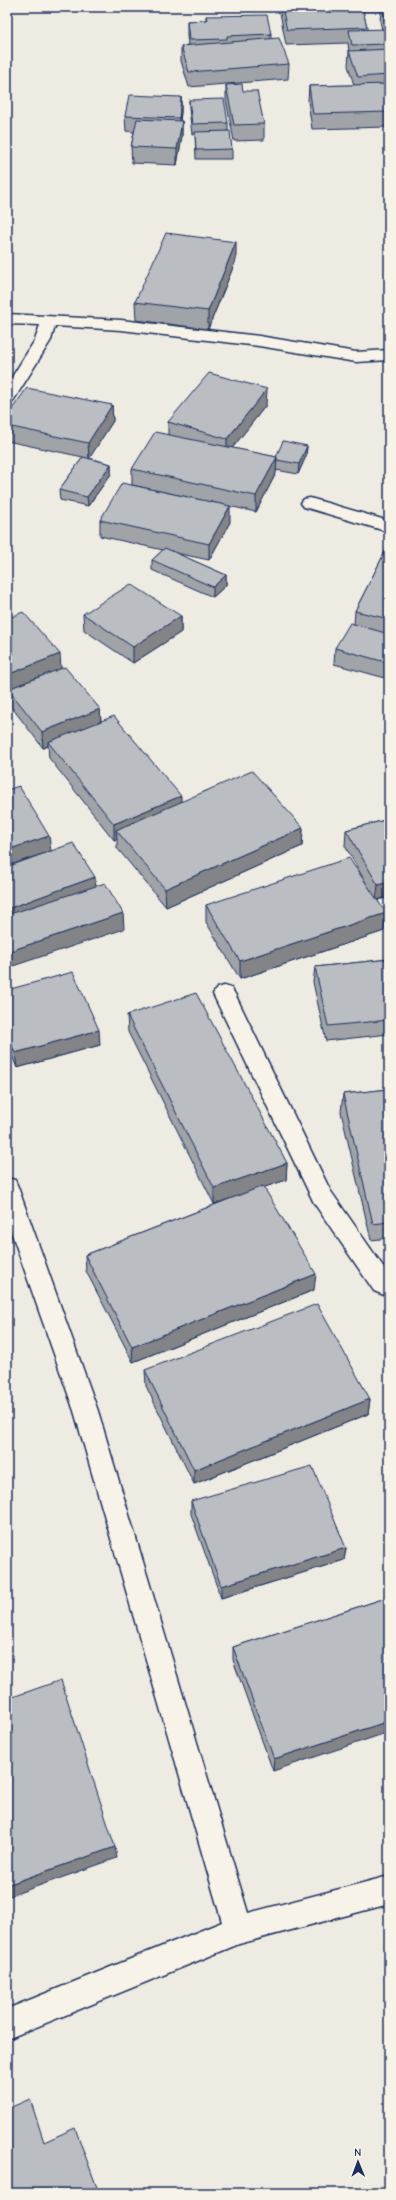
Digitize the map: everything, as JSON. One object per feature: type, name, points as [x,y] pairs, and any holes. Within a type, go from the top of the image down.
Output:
[{"type":"street","points":[[7,319],[49,320],[121,325],[259,341],[356,357],[389,355]]},
{"type":"street","points":[[7,398],[43,340],[49,320]]},
{"type":"street","points":[[310,503],[389,527]]},
{"type":"street","points":[[224,994],[322,1196],[382,1284],[389,1287]]},
{"type":"street","points":[[7,1187],[86,1411],[238,1930]]},
{"type":"street","points":[[7,2024],[238,1930],[389,1890]]},
{"type":"building","points":[[282,7],[362,7],[367,27],[287,30]]},
{"type":"building","points":[[382,7],[389,7],[389,25],[386,25]]},
{"type":"building","points":[[267,15],[271,34],[227,36],[227,39],[189,40],[187,21],[207,20],[206,16]]},
{"type":"building","points":[[389,29],[389,44],[352,45],[349,30]]},
{"type":"building","points":[[279,38],[289,64],[189,72],[181,46]]},
{"type":"building","points":[[389,49],[389,75],[358,77],[349,51]]},
{"type":"building","points":[[242,84],[243,91],[257,91],[264,124],[234,125],[226,85]]},
{"type":"building","points":[[389,84],[389,112],[313,114],[309,86]]},
{"type":"building","points":[[129,95],[181,97],[179,118],[125,116]]},
{"type":"building","points":[[224,99],[228,123],[192,124],[189,100]]},
{"type":"building","points":[[137,119],[182,121],[177,149],[131,147]]},
{"type":"building","points":[[230,131],[232,149],[196,150],[195,132]]},
{"type":"building","points":[[166,233],[236,242],[208,311],[135,302]]},
{"type":"building","points":[[209,373],[267,389],[227,439],[168,422]]},
{"type":"building","points":[[27,388],[112,405],[88,443],[7,426],[7,416]]},
{"type":"building","points":[[155,432],[277,457],[256,496],[132,469]]},
{"type":"building","points":[[283,441],[307,446],[299,464],[277,460],[276,457]]},
{"type":"building","points":[[83,457],[111,464],[87,497],[59,490]]},
{"type":"building","points":[[122,483],[230,506],[209,544],[100,520]]},
{"type":"building","points":[[389,544],[389,619],[355,611]]},
{"type":"building","points":[[165,548],[226,575],[213,587],[152,560]]},
{"type":"building","points":[[131,584],[181,616],[133,647],[83,614]]},
{"type":"building","points":[[23,612],[60,654],[7,675],[7,619]]},
{"type":"building","points":[[350,623],[389,634],[389,663],[335,648]]},
{"type":"building","points":[[65,667],[100,709],[42,732],[8,689]]},
{"type":"building","points":[[114,716],[181,796],[114,824],[48,742]]},
{"type":"building","points":[[252,771],[303,828],[165,889],[116,830]]},
{"type":"building","points":[[19,786],[49,836],[7,850],[7,790]]},
{"type":"building","points":[[389,819],[389,882],[378,885],[346,830]]},
{"type":"building","points":[[73,843],[95,877],[7,909],[7,867]]},
{"type":"building","points":[[349,858],[386,913],[240,961],[206,905]]},
{"type":"building","points":[[105,883],[123,913],[7,952],[7,915]]},
{"type":"building","points":[[389,959],[389,1020],[328,1026],[315,967]]},
{"type":"building","points":[[73,972],[99,1030],[15,1053],[7,1033],[7,990]]},
{"type":"building","points":[[196,993],[287,1163],[214,1188],[127,1015]]},
{"type":"building","points":[[389,1089],[389,1222],[373,1224],[343,1094]]},
{"type":"building","points":[[263,1186],[316,1274],[132,1347],[85,1255]]},
{"type":"building","points":[[317,1304],[370,1399],[194,1470],[145,1370]]},
{"type":"building","points":[[312,1466],[346,1548],[221,1586],[191,1501]]},
{"type":"building","points":[[389,1597],[389,1721],[274,1759],[233,1647]]},
{"type":"building","points":[[61,1680],[115,1847],[7,1885],[7,1699]]},
{"type":"building","points":[[30,2099],[44,2142],[75,2128],[99,2193],[7,2193],[7,2109]]}]
